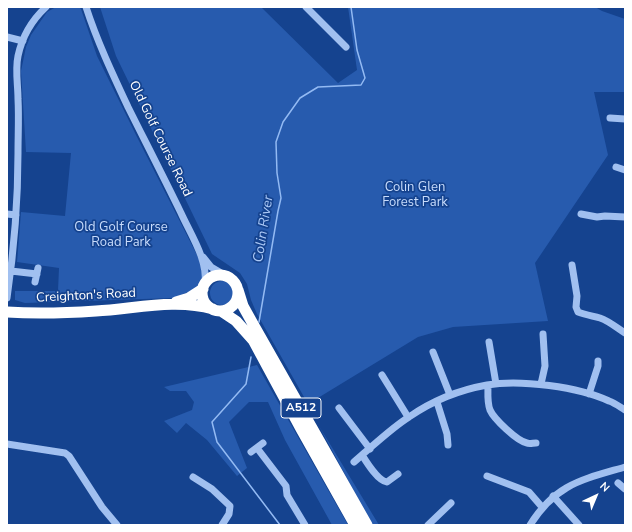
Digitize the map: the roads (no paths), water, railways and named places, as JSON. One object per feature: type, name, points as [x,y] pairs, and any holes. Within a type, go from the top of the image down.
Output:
[{"type":"highway","name":"A512","points":[[355,525],[260,355],[244,334],[232,322],[205,303],[203,298],[204,286],[212,277],[228,277],[236,285],[243,306],[367,525]]},
{"type":"highway","name":"Creighton's Road","points":[[7,312],[96,312],[166,304],[188,298],[204,286]]},
{"type":"highway","points":[[216,310],[229,309],[233,306],[238,296],[238,290]]},
{"type":"highway","name":"Creighton's Road","points":[[166,304],[190,305],[216,310]]},
{"type":"street","points":[[7,297],[16,215],[18,57],[30,25],[46,7]]},
{"type":"street","name":"Old Golf Course Road","points":[[86,7],[97,38],[128,108],[199,250],[205,270],[204,286]]},
{"type":"street","points":[[306,7],[346,47]]},
{"type":"street","points":[[7,37],[23,41]]},
{"type":"street","points":[[610,118],[625,119]]},
{"type":"street","points":[[616,167],[625,170]]},
{"type":"street","points":[[7,214],[16,215]]},
{"type":"street","points":[[581,214],[597,217],[625,217]]},
{"type":"street","points":[[199,250],[211,267],[228,277]]},
{"type":"street","points":[[572,265],[577,296],[576,307],[578,312],[586,316],[600,318],[625,333]]},
{"type":"street","points":[[11,271],[37,271],[35,282]]},
{"type":"street","points":[[541,384],[545,366],[543,334]]},
{"type":"street","points":[[489,342],[492,384],[488,397],[490,408],[495,418],[516,437],[526,443],[536,443]]},
{"type":"street","points":[[433,352],[450,395]]},
{"type":"street","points":[[589,394],[598,366],[598,361]]},
{"type":"street","points":[[382,375],[408,417]]},
{"type":"street","points":[[354,462],[408,417],[450,395],[492,384],[541,384],[589,394],[609,401],[625,410]]},
{"type":"street","points":[[437,402],[447,434],[448,445]]},
{"type":"street","points":[[339,408],[372,447]]},
{"type":"street","points":[[263,443],[254,450],[286,486],[286,495],[304,523],[296,525]]},
{"type":"street","points":[[7,444],[65,453],[74,461],[102,507],[117,525]]},
{"type":"street","points":[[362,456],[384,482],[387,482],[398,474]]},
{"type":"street","points":[[530,525],[542,507],[554,496],[574,483],[625,468]]},
{"type":"street","points":[[193,476],[212,489],[230,506],[230,511],[222,525]]},
{"type":"street","points":[[487,476],[529,492],[542,507]]},
{"type":"street","points":[[618,483],[625,489]]},
{"type":"street","points":[[554,496],[579,525]]},
{"type":"street","points":[[428,525],[451,503]]},
{"type":"waterway","name":"Colin River","points":[[259,322],[281,198],[277,173],[276,142],[283,122],[300,98],[318,87],[361,85],[365,78],[357,50],[351,7]]},
{"type":"waterway","name":"Colin River","points":[[251,357],[246,384],[212,422],[217,442],[280,525]]},
{"type":"park label","name":"Colin Glen Forest Park","points":[[415,196]]},
{"type":"park label","name":"Old Golf Course Road Park","points":[[121,236]]}]
